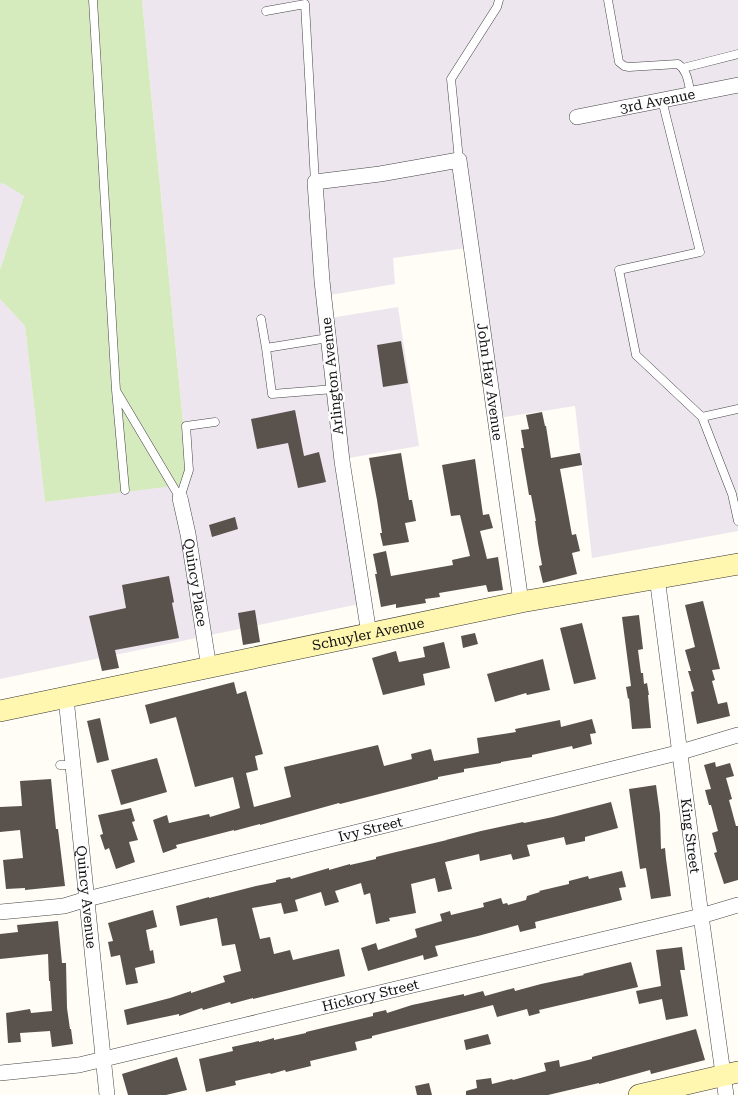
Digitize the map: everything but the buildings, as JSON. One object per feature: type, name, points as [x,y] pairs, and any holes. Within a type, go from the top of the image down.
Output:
[{"type":"main road","name":"Schuyler Avenue","points":[[0,711],[521,602],[738,564]]},
{"type":"main road","points":[[639,1095],[729,1081]]},
{"type":"street","name":"3rd Avenue","points":[[577,117],[738,85]]},
{"type":"street","points":[[315,182],[380,174],[460,160]]},
{"type":"street","name":"John Hay Avenue","points":[[460,160],[521,602]]},
{"type":"street","name":"Arlington Avenue","points":[[315,182],[322,281],[342,461],[369,634]]},
{"type":"street","name":"Quincy Place","points":[[180,498],[188,534],[209,668]]},
{"type":"street","name":"King Street","points":[[657,578],[701,916],[729,1081]]},
{"type":"street","name":"Quincy Avenue","points":[[66,698],[67,765],[87,899],[107,1095]]},
{"type":"street","name":"Ivy Street","points":[[0,912],[64,906],[681,752],[738,735]]},
{"type":"street","name":"Hickory Street","points":[[0,1073],[79,1065],[701,916],[738,905]]},
{"type":"lane","points":[[93,0],[116,390],[124,490]]},
{"type":"lane","points":[[460,160],[451,79],[498,7],[499,0]]},
{"type":"lane","points":[[608,0],[620,62],[624,66],[629,67],[678,64],[685,72],[691,94]]},
{"type":"lane","points":[[266,12],[305,4],[315,182]]},
{"type":"lane","points":[[683,68],[738,54]]},
{"type":"lane","points":[[662,100],[700,252],[619,270],[636,355],[702,417],[732,494],[738,521]]},
{"type":"lane","points":[[261,320],[272,394],[334,389]]},
{"type":"lane","points":[[266,348],[328,338]]},
{"type":"lane","points":[[116,390],[180,498]]},
{"type":"lane","points":[[702,417],[738,409]]},
{"type":"lane","points":[[180,498],[189,470],[186,426],[215,422]]},
{"type":"shaded area","points":[[142,0],[738,0],[738,531],[592,558],[575,406],[493,419],[466,248],[393,258],[395,284],[324,296],[324,319],[398,307],[419,446],[343,459],[364,603],[0,679],[0,299],[25,326],[45,502],[189,483]]},
{"type":"shaded area","points":[[3,182],[24,196],[0,270],[0,184]]},
{"type":"green space","points":[[0,0],[142,0],[189,484],[45,502],[25,326],[0,299],[0,270],[24,196],[3,183],[0,184]]}]
